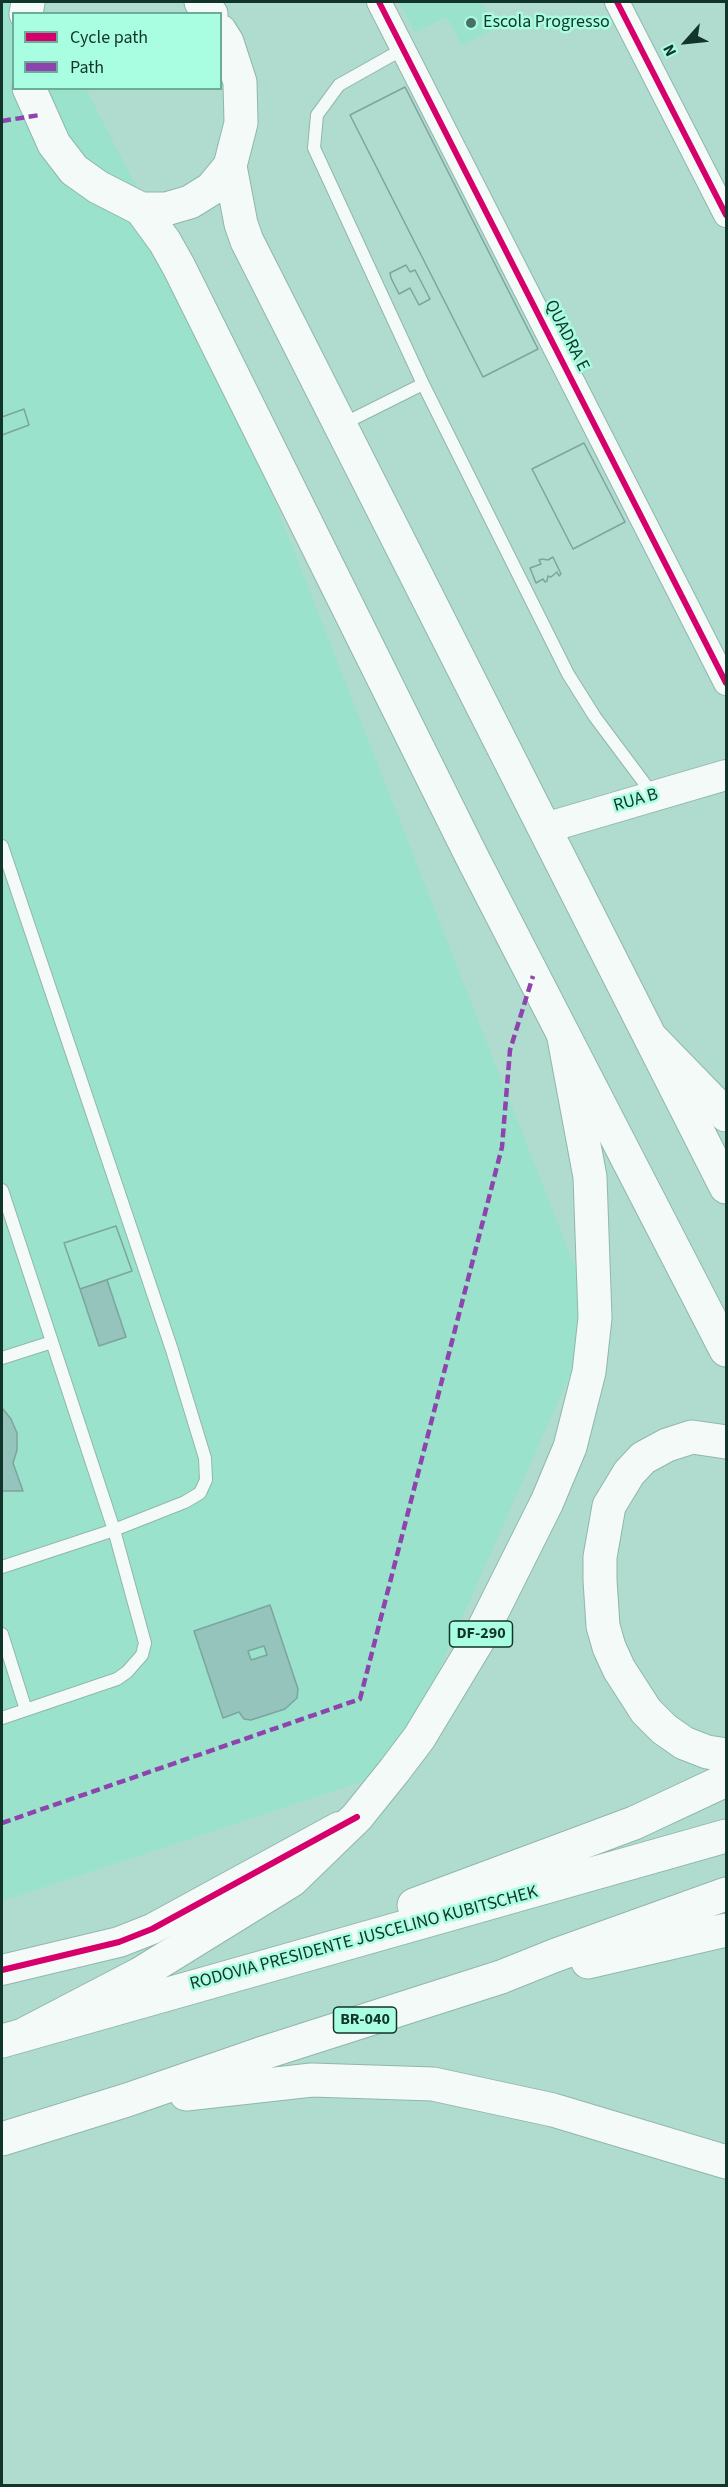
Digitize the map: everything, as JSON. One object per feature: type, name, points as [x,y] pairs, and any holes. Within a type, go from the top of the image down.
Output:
[{"type":"main road","name":"DF-290","points":[[222,34],[227,42],[240,82],[240,123],[230,166],[241,224],[247,241],[726,1187]]},
{"type":"main road","name":"DF-290","points":[[30,90],[54,144],[74,170],[98,187],[141,209],[165,242],[564,1038],[726,1350]]},
{"type":"main road","name":"DF-290","points":[[141,209],[166,209],[190,202],[211,189],[230,166]]},
{"type":"main road","name":"DF-290","points":[[13,2038],[140,1974],[292,1880],[357,1817],[419,1738],[477,1642],[547,1502],[570,1447],[589,1372],[595,1317],[590,1177],[564,1038]]},
{"type":"main road","name":"DF-290","points":[[654,1041],[726,1115]]},
{"type":"main road","points":[[726,1442],[692,1437],[667,1445],[644,1458],[629,1473],[609,1506],[600,1557],[600,1580],[603,1626],[609,1647],[619,1669],[646,1711],[664,1729],[684,1743],[707,1752],[726,1755]]},
{"type":"main road","points":[[361,1939],[405,1908],[634,1823],[726,1780]]},
{"type":"main road","name":"RODOVIA PRESIDENTE JUSCELINO KUBITSCHEK","points":[[13,2038],[618,1869],[726,1836]]},
{"type":"main road","name":"BR-040","points":[[2,2139],[501,1977],[566,1951],[726,1894]]},
{"type":"main road","points":[[501,1977],[557,1969],[726,1930]]},
{"type":"main road","points":[[127,2100],[312,2080],[433,2084],[553,2110],[726,2162]]},
{"type":"street","name":"QUADRA E","points":[[379,2],[726,683]]},
{"type":"street","points":[[617,2],[726,215]]},
{"type":"street","name":"RUA B","points":[[545,828],[726,775]]},
{"type":"street","points":[[2,1970],[119,1942],[152,1929],[357,1817]]},
{"type":"lane","points":[[403,49],[339,85],[317,115],[314,148],[423,384],[568,674],[595,717],[654,796]]},
{"type":"lane","points":[[340,426],[423,384]]},
{"type":"lane","points":[[2,846],[172,1350],[205,1458],[206,1480],[200,1493],[185,1502],[114,1530],[2,1567]]},
{"type":"lane","points":[[2,1190],[114,1530],[145,1643],[142,1655],[127,1672],[117,1679],[2,1719]]},
{"type":"lane","points":[[2,1358],[52,1342]]},
{"type":"lane","points":[[2,1634],[26,1710]]},
{"type":"shaded area","points":[[2,2],[42,2],[47,12],[12,12],[12,90],[87,90],[197,304],[595,1318],[394,1771],[2,1901]]},
{"type":"shaded area","name":"Escola Progresso","points":[[399,2],[481,2],[494,29],[462,46],[447,17],[415,32]]},
{"type":"building","points":[[405,87],[538,349],[483,377],[350,115]]},
{"type":"building","points":[[405,87],[538,349],[483,377],[350,115]]},
{"type":"building","points":[[406,265],[410,272],[415,270],[430,299],[419,305],[410,288],[399,294],[391,278],[390,273]]},
{"type":"building","points":[[406,265],[410,272],[415,270],[430,299],[419,305],[410,288],[399,294],[391,278],[390,273]]},
{"type":"building","points":[[24,409],[29,425],[2,435],[2,417]]},
{"type":"building","points":[[24,409],[29,425],[2,435],[2,417]]},
{"type":"building","points":[[584,443],[625,522],[573,549],[532,469]]},
{"type":"building","points":[[584,443],[625,522],[573,549],[532,469]]},
{"type":"building","points":[[553,557],[561,574],[559,576],[557,572],[551,577],[548,576],[547,581],[543,579],[536,583],[530,568],[541,564],[539,560],[548,560]]},
{"type":"building","points":[[553,557],[561,574],[559,576],[557,572],[551,577],[548,576],[547,581],[543,579],[536,583],[530,568],[541,564],[539,560],[548,560]]},
{"type":"building","points":[[116,1226],[132,1271],[80,1289],[64,1243]]},
{"type":"building","points":[[116,1226],[132,1271],[80,1289],[64,1243]]},
{"type":"building","points":[[107,1280],[126,1337],[99,1346],[80,1289]]},
{"type":"building","points":[[2,1408],[11,1419],[17,1433],[17,1450],[13,1463],[23,1491],[2,1491]]},
{"type":"building","points":[[270,1605],[298,1689],[297,1698],[285,1709],[251,1720],[244,1719],[239,1712],[223,1718],[194,1631]],"holes":[[[264,1646],[267,1655],[251,1660],[248,1651]]]},
{"type":"marked path","points":[[2,121],[40,115]]},
{"type":"marked path","points":[[2,1823],[360,1699],[502,1147],[510,1050],[533,976]]},
{"type":"cycle path","points":[[379,2],[726,683]]},
{"type":"cycle path","points":[[617,2],[726,215]]},
{"type":"cycle path","points":[[2,1970],[119,1942],[152,1929],[357,1817]]},
{"type":"place","name":"Escola Progresso","points":[[471,23]]}]
